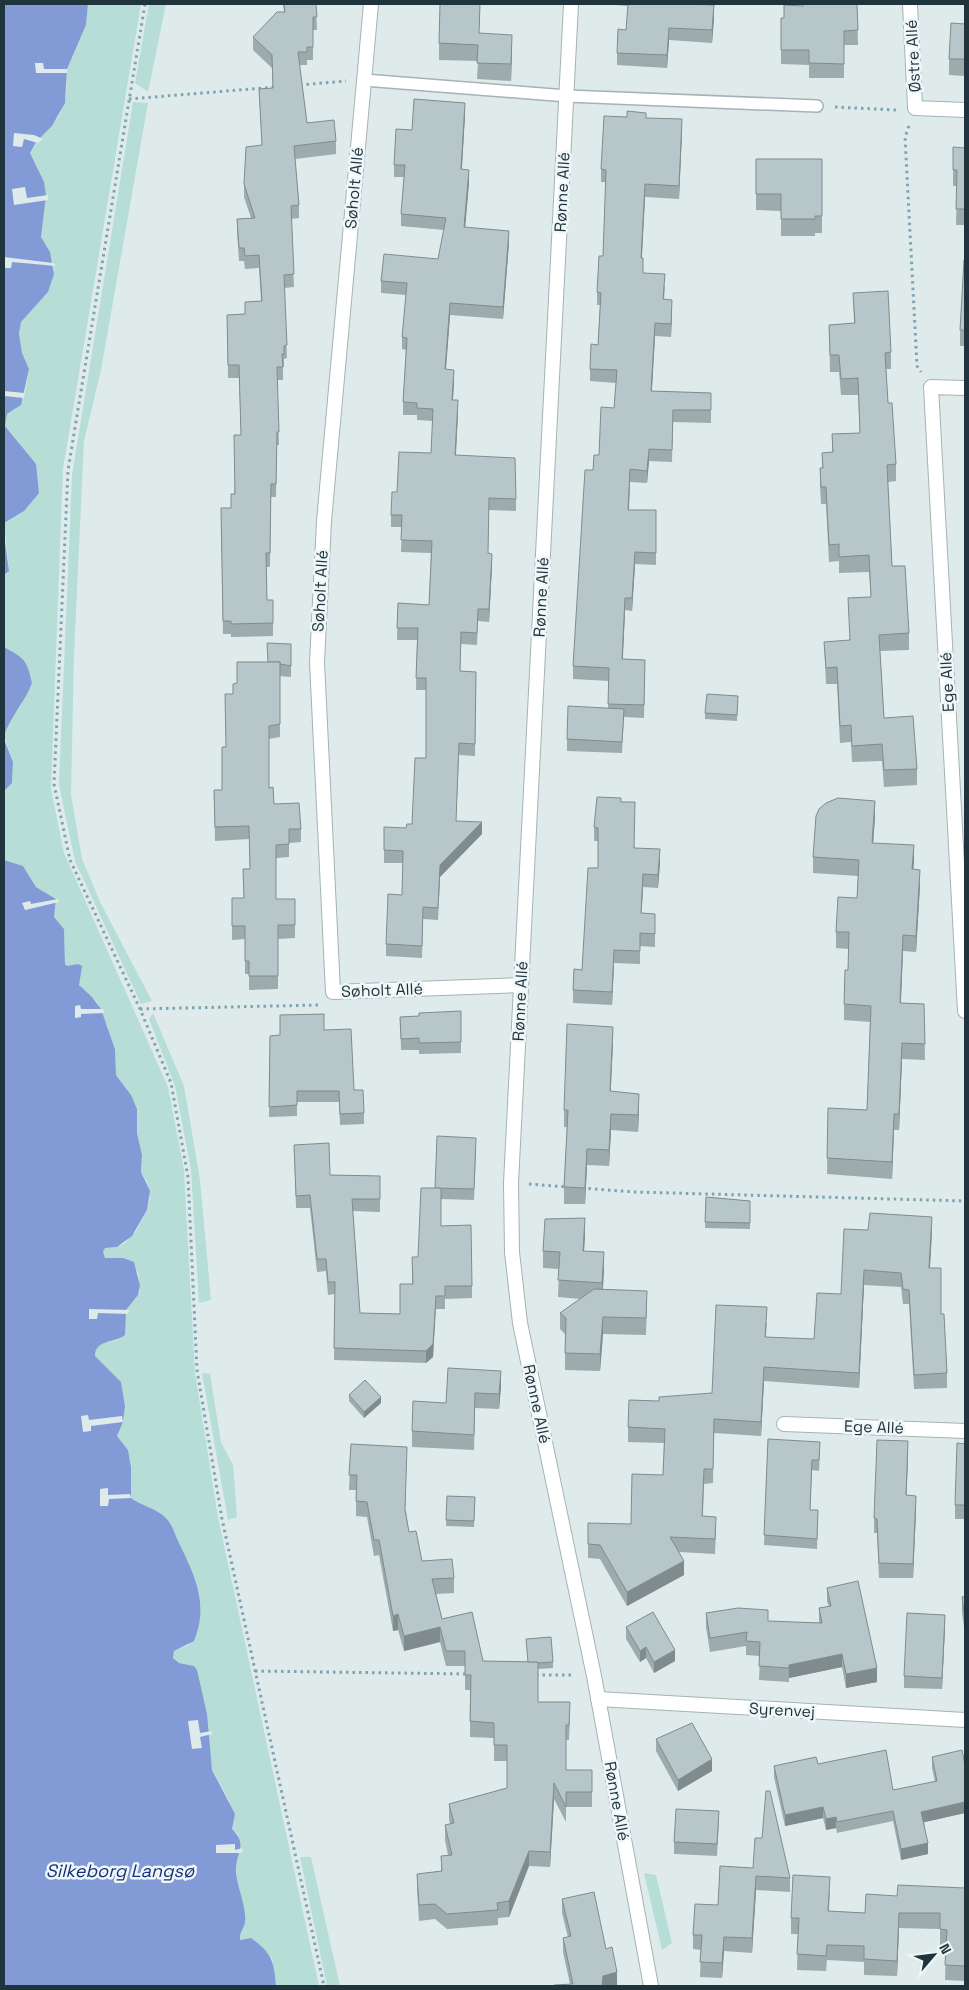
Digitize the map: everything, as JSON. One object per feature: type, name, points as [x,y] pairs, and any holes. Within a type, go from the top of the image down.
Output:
[{"type":"street","name":"Søholt Allé","points":[[371,4],[324,520],[317,662],[332,992],[521,985]]},
{"type":"street","name":"Rønne Allé","points":[[571,4],[511,1183],[512,1252],[520,1323],[594,1676],[651,1986]]},
{"type":"street","name":"Østre Allé","points":[[910,4],[915,108]]},
{"type":"street","points":[[915,108],[965,110]]},
{"type":"street","points":[[932,387],[965,388]]},
{"type":"street","name":"Ege Allé","points":[[932,387],[965,1011]]},
{"type":"street","name":"Ege Allé","points":[[784,1424],[965,1431]]},
{"type":"street","name":"Syrenvej","points":[[598,1699],[965,1720]]},
{"type":"lane","points":[[364,80],[567,96],[817,106]]},
{"type":"path","points":[[144,4],[68,470],[54,784],[70,860],[140,1009],[171,1083],[188,1177],[197,1370],[222,1519],[324,1986]]},
{"type":"path","points":[[295,86],[364,80]]},
{"type":"path","points":[[129,99],[286,86]]},
{"type":"path","points":[[817,106],[887,112],[915,108],[905,137],[916,356],[917,366],[932,387]]},
{"type":"path","points":[[140,1009],[322,1005],[332,992]]},
{"type":"path","points":[[511,1183],[635,1192],[965,1201]]},
{"type":"path","points":[[255,1671],[474,1674]]},
{"type":"path","points":[[533,1675],[594,1676]]},
{"type":"green space","points":[[88,4],[141,4],[63,469],[51,789],[64,853],[168,1087],[184,1170],[195,1373],[218,1517],[319,1986],[276,1986],[272,1958],[251,1938],[240,1940],[239,1934],[244,1918],[244,1910],[236,1869],[238,1834],[232,1829],[233,1822],[229,1801],[212,1769],[203,1699],[190,1665],[179,1663],[173,1658],[174,1651],[189,1645],[182,1549],[167,1518],[131,1498],[131,1467],[128,1450],[117,1436],[123,1422],[125,1406],[121,1382],[95,1356],[101,1344],[121,1338],[125,1332],[126,1311],[140,1292],[138,1272],[105,1258],[102,1252],[105,1248],[117,1247],[125,1243],[136,1231],[147,1210],[150,1197],[147,1182],[141,1172],[142,1155],[137,1133],[137,1115],[127,1089],[116,1075],[115,1049],[97,1002],[79,985],[78,964],[67,967],[65,964],[64,929],[54,917],[56,899],[36,887],[23,866],[4,860],[4,791],[12,783],[13,762],[4,736],[8,724],[18,710],[32,683],[24,660],[4,647],[4,575],[9,571],[4,523],[24,511],[19,442],[5,426],[7,414],[16,409],[24,398],[29,369],[22,353],[19,334],[21,322],[48,292],[54,270],[50,252],[41,237],[45,200],[38,169],[30,153],[36,142],[52,126],[60,114],[66,97],[67,69],[86,25]]},
{"type":"green space","points":[[149,4],[166,4],[148,92],[135,83]]},
{"type":"green space","points":[[133,102],[148,103],[101,370],[84,441],[74,654],[71,795],[82,859],[101,904],[152,1001],[141,1004],[75,861],[59,785],[72,475]]},
{"type":"green space","points":[[153,1013],[184,1086],[200,1180],[211,1300],[199,1303],[191,1170],[175,1086],[149,1019]]},
{"type":"green space","points":[[202,1373],[210,1374],[221,1442],[233,1465],[237,1517],[228,1520]]},
{"type":"green space","points":[[300,1857],[311,1857],[340,1986],[327,1986]]},
{"type":"green space","points":[[644,1873],[656,1875],[672,1943],[662,1950]]},
{"type":"water","points":[[4,4],[88,4],[86,25],[67,69],[65,103],[52,126],[36,142],[30,153],[44,182],[46,196],[41,237],[50,252],[54,274],[48,292],[21,322],[19,334],[22,353],[29,369],[21,405],[7,414],[5,426],[36,464],[39,493],[24,511],[4,523]]},
{"type":"water","points":[[4,535],[9,571],[4,575]]},
{"type":"water","points":[[4,647],[24,660],[32,683],[4,736]]},
{"type":"water","points":[[4,739],[13,762],[12,783],[4,791]]},
{"type":"water","name":"Silkeborg Langsø","points":[[4,860],[23,866],[36,887],[56,899],[54,917],[64,929],[65,964],[67,966],[78,964],[82,966],[79,985],[101,1009],[115,1049],[116,1075],[131,1095],[137,1109],[137,1133],[142,1155],[141,1172],[150,1191],[147,1210],[132,1236],[117,1247],[105,1248],[103,1252],[105,1258],[123,1258],[134,1262],[140,1286],[138,1295],[126,1310],[125,1335],[102,1344],[98,1347],[95,1356],[121,1382],[125,1406],[123,1422],[117,1436],[128,1450],[131,1467],[131,1498],[159,1513],[169,1522],[195,1579],[200,1602],[198,1628],[194,1641],[174,1651],[173,1658],[179,1663],[194,1666],[197,1670],[207,1714],[212,1770],[235,1814],[232,1829],[240,1840],[236,1872],[245,1917],[240,1940],[251,1938],[268,1953],[273,1964],[276,1986],[4,1986]]},
{"type":"pier","points":[[35,63],[43,63],[44,69],[67,69],[67,73],[36,73]]},
{"type":"pier","points":[[14,133],[34,135],[43,139],[38,143],[24,139],[22,147],[13,146]]},
{"type":"pier","points":[[25,187],[27,198],[48,195],[48,200],[14,205],[12,189]]},
{"type":"pier","points":[[4,257],[53,263],[56,266],[12,262],[11,268],[4,268]]},
{"type":"pier","points":[[4,391],[24,393],[24,398],[4,396]]},
{"type":"pier","points":[[58,899],[59,902],[25,910],[22,903],[30,901],[31,904]]},
{"type":"pier","points":[[80,1005],[81,1009],[103,1009],[104,1013],[81,1014],[81,1017],[75,1018],[75,1006]]},
{"type":"pier","points":[[89,1309],[129,1310],[128,1314],[98,1313],[97,1319],[89,1319]]},
{"type":"pier","points":[[88,1415],[89,1420],[122,1416],[123,1422],[91,1426],[91,1431],[83,1432],[81,1416]]},
{"type":"pier","points":[[108,1488],[108,1495],[130,1494],[131,1498],[109,1499],[108,1506],[100,1506],[100,1489]]},
{"type":"pier","points":[[198,1720],[200,1733],[212,1731],[212,1734],[200,1737],[202,1748],[192,1749],[188,1721]]},
{"type":"pier","points":[[235,1844],[235,1850],[243,1848],[242,1853],[216,1853],[216,1845]]},
{"type":"building","points":[[284,4],[316,4],[317,17],[313,17],[313,47],[307,47],[307,52],[298,52],[307,123],[334,120],[336,141],[294,146],[299,205],[291,206],[294,274],[284,275],[287,345],[284,346],[284,354],[282,354],[283,367],[277,367],[279,432],[277,432],[276,484],[271,484],[270,553],[266,553],[267,600],[273,600],[273,623],[231,624],[231,621],[223,621],[221,508],[231,508],[231,494],[235,494],[234,435],[241,435],[239,365],[228,365],[227,315],[245,314],[245,302],[262,301],[259,255],[245,256],[244,248],[239,248],[237,219],[255,218],[244,184],[246,147],[262,145],[259,89],[273,88],[272,55],[253,37],[277,12],[285,12]]},
{"type":"building","points":[[440,4],[480,4],[479,33],[512,35],[511,64],[477,63],[478,45],[439,43]]},
{"type":"building","points":[[628,4],[714,5],[712,30],[669,28],[667,55],[617,53],[618,29],[626,30]]},
{"type":"building","points":[[803,4],[857,4],[858,30],[844,31],[844,64],[809,63],[809,50],[781,50],[781,18],[784,18],[784,5],[803,6]]},
{"type":"building","points":[[951,23],[965,24],[965,59],[949,59]]},
{"type":"building","points":[[414,99],[465,103],[461,169],[469,170],[464,227],[509,231],[503,307],[450,303],[445,369],[454,370],[452,400],[458,400],[455,455],[515,458],[516,499],[489,498],[488,553],[492,554],[489,609],[478,609],[477,633],[461,632],[460,671],[476,672],[475,744],[459,743],[456,821],[482,822],[440,865],[438,908],[423,907],[422,946],[386,944],[388,894],[402,895],[403,851],[384,850],[384,827],[406,828],[407,824],[412,824],[415,758],[426,758],[426,678],[416,678],[418,628],[397,628],[398,603],[429,605],[432,541],[401,540],[402,515],[391,515],[392,492],[397,492],[399,452],[431,453],[433,409],[417,408],[417,403],[403,402],[407,338],[402,337],[407,283],[381,281],[384,254],[438,259],[446,218],[401,214],[405,165],[394,165],[396,129],[412,130]]},
{"type":"building","points":[[627,111],[646,113],[646,118],[682,119],[679,186],[645,184],[641,258],[643,258],[643,273],[665,274],[663,299],[672,300],[671,324],[655,323],[651,391],[711,393],[711,410],[673,410],[672,450],[649,449],[647,471],[630,469],[628,510],[656,510],[656,553],[635,552],[632,598],[625,598],[622,659],[645,660],[644,705],[608,704],[609,668],[573,666],[585,470],[593,470],[594,455],[599,455],[601,407],[614,408],[617,370],[590,369],[591,344],[598,345],[601,293],[597,292],[599,256],[603,256],[606,170],[601,169],[604,116],[627,117]]},
{"type":"building","points":[[953,147],[965,148],[965,209],[956,209],[957,170],[953,170]]},
{"type":"building","points":[[756,159],[822,159],[822,216],[815,216],[815,219],[781,219],[781,194],[756,194]]},
{"type":"building","points":[[964,260],[965,330],[960,330]]},
{"type":"building","points":[[888,291],[891,352],[885,353],[888,403],[892,403],[896,464],[887,465],[892,566],[905,566],[909,633],[879,635],[884,718],[913,716],[917,769],[884,770],[882,744],[852,746],[851,725],[840,726],[837,667],[826,668],[824,642],[850,640],[848,598],[871,597],[869,555],[839,557],[839,544],[829,545],[826,487],[821,487],[820,468],[823,468],[822,453],[833,452],[832,434],[860,433],[858,378],[841,379],[839,355],[830,355],[829,325],[855,323],[853,293]]},
{"type":"building","points":[[267,643],[291,644],[291,666],[280,664],[280,662],[268,662]]},
{"type":"building","points":[[237,662],[280,662],[280,724],[269,726],[269,788],[273,787],[274,804],[299,803],[301,829],[289,829],[289,844],[276,845],[276,899],[295,899],[295,925],[278,925],[278,976],[249,976],[249,961],[245,961],[245,926],[232,926],[232,898],[244,898],[243,869],[250,869],[249,826],[215,827],[214,790],[222,790],[222,747],[226,747],[225,694],[233,694],[233,684],[237,683]]},
{"type":"building","points":[[707,694],[738,696],[737,715],[705,713]]},
{"type":"building","points":[[568,706],[624,709],[622,742],[567,739]]},
{"type":"building","points":[[597,797],[621,798],[621,802],[635,802],[634,848],[660,849],[658,875],[643,874],[641,913],[655,914],[655,934],[640,933],[640,951],[614,950],[612,992],[573,990],[574,969],[582,970],[588,868],[598,868],[598,828],[594,827]]},
{"type":"building","points":[[838,798],[875,801],[872,843],[914,845],[912,869],[920,870],[916,936],[903,935],[900,1003],[924,1004],[925,1044],[902,1043],[899,1114],[894,1114],[892,1162],[827,1158],[828,1108],[867,1110],[871,1006],[844,1004],[845,970],[848,970],[849,932],[836,932],[838,897],[857,898],[859,860],[813,857],[816,816],[819,809],[826,803]]},
{"type":"building","points":[[461,1011],[461,1042],[419,1043],[419,1038],[401,1039],[400,1017],[419,1016],[419,1013]]},
{"type":"building","points":[[324,1014],[324,1030],[351,1029],[354,1090],[363,1090],[364,1113],[340,1114],[339,1091],[297,1091],[297,1105],[269,1107],[270,1036],[280,1035],[280,1015]]},
{"type":"building","points":[[567,1024],[613,1027],[610,1091],[639,1094],[638,1115],[611,1114],[609,1150],[587,1149],[585,1188],[564,1187],[568,1110],[564,1110]]},
{"type":"building","points":[[437,1136],[476,1138],[474,1189],[435,1188]]},
{"type":"building","points":[[329,1143],[330,1175],[380,1176],[380,1199],[352,1199],[360,1313],[400,1314],[400,1284],[413,1284],[412,1257],[418,1257],[421,1188],[441,1188],[441,1226],[471,1225],[472,1286],[445,1286],[445,1296],[436,1296],[433,1344],[426,1351],[334,1348],[335,1282],[328,1282],[326,1259],[317,1259],[310,1195],[296,1196],[294,1145]]},
{"type":"building","points":[[706,1197],[750,1201],[750,1223],[705,1222]]},
{"type":"building","points":[[870,1213],[932,1217],[929,1268],[941,1268],[941,1314],[944,1314],[947,1373],[914,1375],[909,1290],[903,1289],[901,1273],[864,1270],[859,1373],[764,1367],[761,1422],[714,1419],[713,1469],[704,1469],[702,1516],[716,1517],[715,1539],[670,1537],[684,1561],[627,1592],[600,1545],[588,1544],[588,1523],[631,1524],[632,1474],[663,1475],[665,1429],[628,1427],[629,1400],[659,1401],[659,1397],[712,1393],[716,1305],[767,1307],[765,1337],[814,1339],[817,1293],[841,1294],[844,1229],[868,1230]]},
{"type":"building","points":[[585,1218],[583,1251],[604,1252],[602,1283],[558,1280],[560,1252],[543,1251],[545,1219]]},
{"type":"building","points":[[594,1289],[647,1291],[646,1318],[603,1317],[600,1354],[565,1353],[566,1318],[560,1313]]},
{"type":"building","points":[[448,1368],[501,1371],[499,1394],[475,1393],[474,1435],[412,1431],[413,1401],[446,1403]]},
{"type":"building","points":[[365,1380],[381,1397],[364,1412],[349,1395]]},
{"type":"building","points":[[768,1439],[820,1442],[819,1460],[812,1460],[810,1510],[818,1510],[817,1539],[764,1535]]},
{"type":"building","points":[[877,1440],[908,1441],[906,1495],[916,1496],[913,1564],[879,1563],[877,1519],[874,1518]]},
{"type":"building","points":[[957,1443],[965,1444],[965,1505],[955,1505]]},
{"type":"building","points":[[351,1444],[407,1447],[405,1510],[409,1532],[416,1531],[422,1561],[452,1559],[454,1578],[432,1579],[442,1619],[472,1612],[483,1661],[538,1662],[538,1702],[570,1702],[569,1725],[566,1725],[566,1770],[592,1770],[592,1792],[566,1792],[566,1807],[554,1783],[550,1852],[529,1851],[509,1901],[497,1903],[498,1910],[447,1914],[435,1904],[419,1905],[417,1874],[442,1871],[441,1856],[452,1855],[445,1825],[454,1823],[449,1804],[507,1788],[507,1745],[494,1745],[494,1723],[470,1721],[471,1675],[465,1675],[465,1651],[446,1651],[440,1627],[404,1636],[398,1614],[393,1616],[379,1540],[374,1540],[367,1502],[356,1501],[357,1475],[349,1475]]},
{"type":"building","points":[[447,1496],[475,1497],[474,1521],[446,1520]]},
{"type":"building","points":[[858,1581],[877,1668],[846,1674],[842,1654],[789,1665],[789,1668],[759,1666],[760,1642],[746,1641],[747,1632],[710,1638],[706,1613],[738,1608],[768,1610],[768,1621],[822,1623],[819,1608],[831,1606],[827,1588]]},
{"type":"building","points":[[965,1596],[965,1618],[962,1597]]},
{"type":"building","points":[[653,1612],[675,1650],[654,1662],[646,1647],[640,1651],[626,1627]]},
{"type":"building","points":[[907,1613],[945,1615],[942,1678],[904,1676]]},
{"type":"building","points":[[551,1637],[553,1662],[528,1662],[526,1639]]},
{"type":"building","points":[[692,1723],[712,1759],[678,1780],[656,1739]]},
{"type":"building","points":[[886,1750],[893,1790],[937,1781],[932,1757],[962,1750],[965,1765],[965,1802],[921,1812],[928,1843],[901,1849],[893,1811],[837,1822],[836,1817],[826,1819],[823,1807],[785,1815],[774,1766],[816,1757],[818,1764]]},
{"type":"building","points":[[766,1791],[770,1791],[790,1878],[756,1876],[752,1938],[724,1937],[722,1963],[700,1962],[702,1935],[693,1935],[695,1904],[718,1905],[720,1866],[753,1868],[755,1838],[762,1838]]},
{"type":"building","points":[[676,1809],[719,1811],[717,1844],[674,1842]]},
{"type":"building","points":[[793,1875],[830,1877],[828,1911],[865,1913],[866,1894],[897,1896],[898,1885],[965,1888],[965,1966],[945,1965],[947,1930],[940,1929],[940,1913],[899,1913],[897,1961],[864,1959],[864,1946],[827,1945],[826,1956],[797,1954],[799,1918],[791,1918]]},
{"type":"building","points":[[594,1892],[606,1949],[612,1947],[617,1972],[603,1976],[602,1986],[554,1986],[573,1984],[563,1938],[571,1936],[562,1899]]}]
